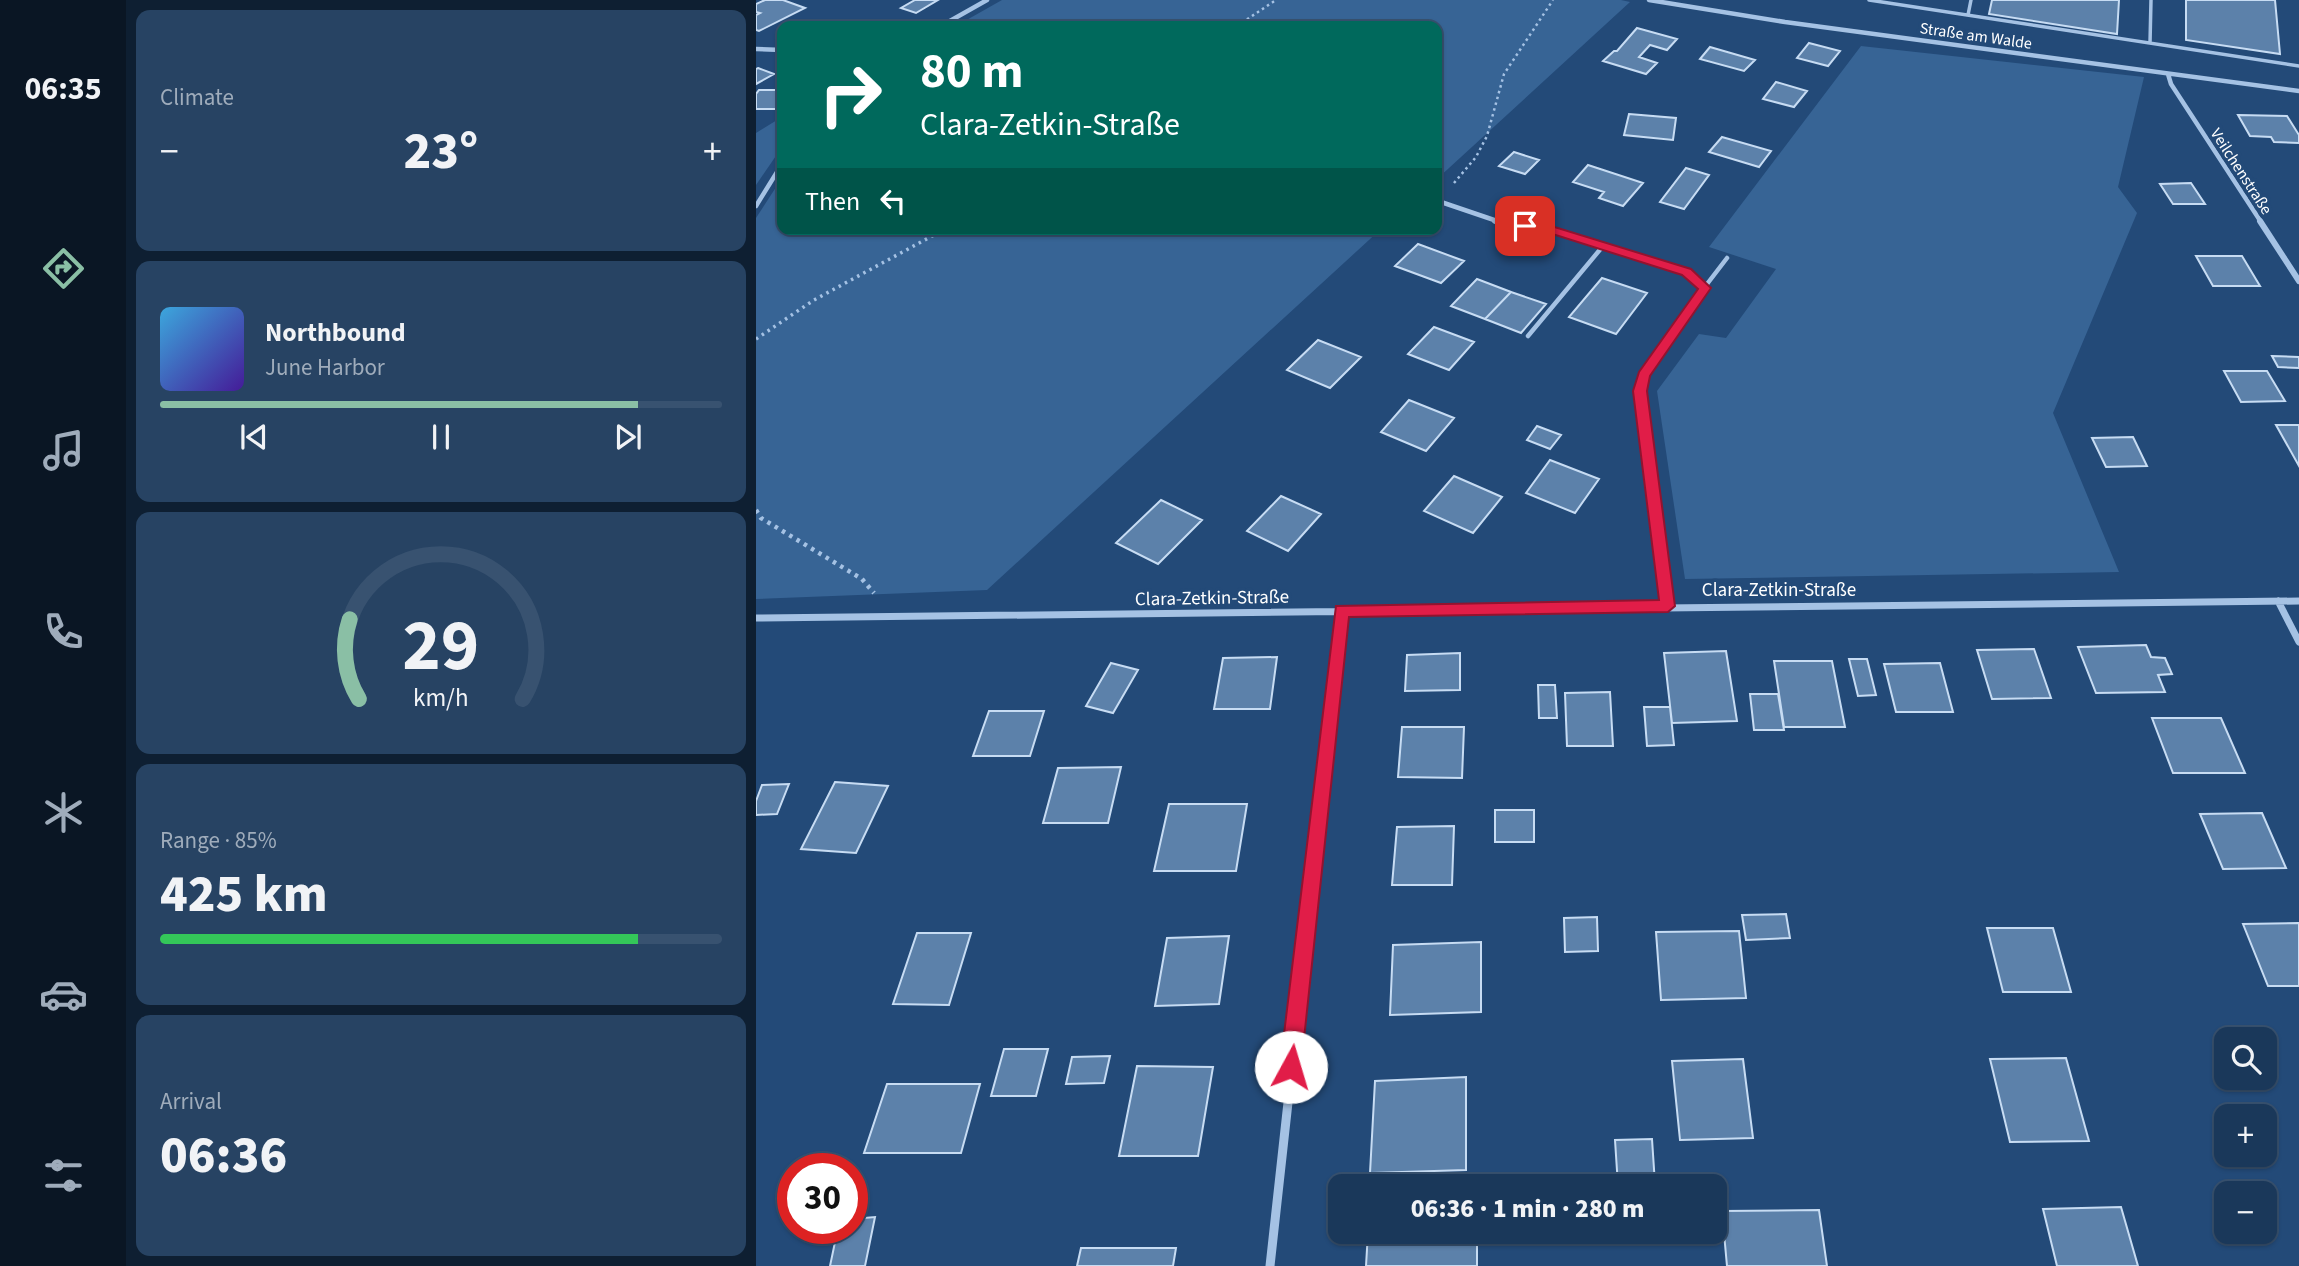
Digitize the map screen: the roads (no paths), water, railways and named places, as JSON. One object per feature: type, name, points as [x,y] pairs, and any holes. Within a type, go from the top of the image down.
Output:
[{"type":"street","points":[[950,21],[987,0]]},
{"type":"street","name":"Straße am Walde","points":[[1649,0],[1785,22],[2299,91]]},
{"type":"street","points":[[756,49],[777,50]]},
{"type":"street","name":"Veilchenstraße","points":[[2168,74],[2171,84],[2299,281]]},
{"type":"street","points":[[756,206],[777,172]]},
{"type":"street","points":[[1442,202],[1507,225],[1544,228],[1687,272],[1704,288],[1643,376],[1640,391],[1668,606]]},
{"type":"street","name":"Clara-Zetkin-Straße","points":[[756,618],[2299,600]]},
{"type":"street","points":[[2278,601],[2299,642]]},
{"type":"street","points":[[1270,1266],[1342,610]]},
{"type":"lane","points":[[1869,0],[2299,66]]},
{"type":"lane","points":[[1968,15],[1971,0]]},
{"type":"lane","points":[[2150,43],[2151,0]]},
{"type":"lane","points":[[1528,336],[1603,246]]},
{"type":"lane","points":[[1704,288],[1727,258]]}]
